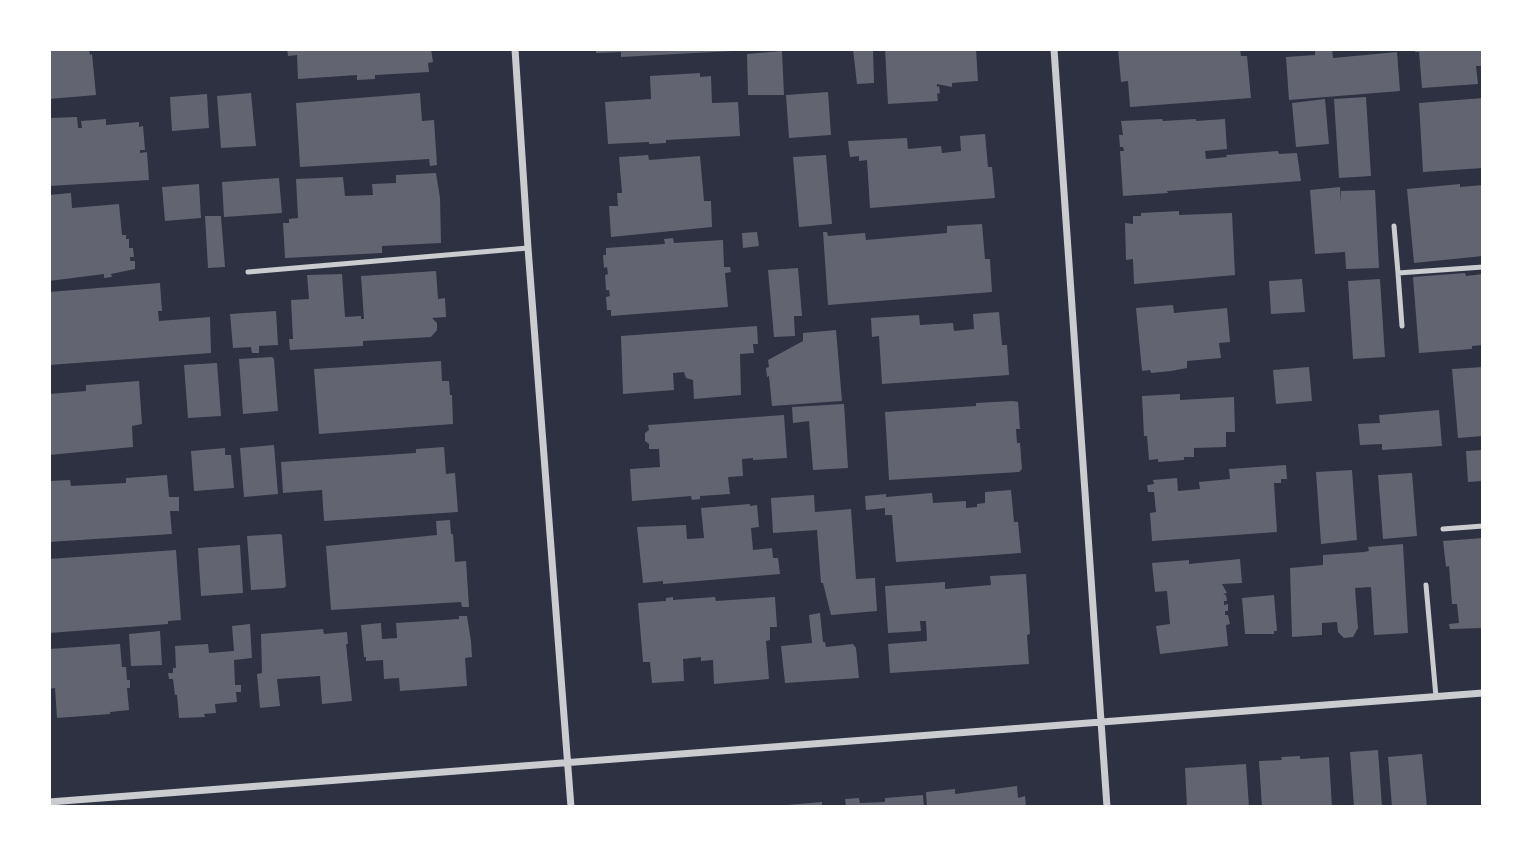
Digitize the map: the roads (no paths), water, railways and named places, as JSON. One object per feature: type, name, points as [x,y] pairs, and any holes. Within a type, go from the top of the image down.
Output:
[{"type":"street","points":[[515,49],[571,807]]},
{"type":"street","points":[[1054,49],[1107,807]]},
{"type":"street","points":[[49,802],[1483,693]]},
{"type":"lane","points":[[1394,226],[1402,326]]},
{"type":"lane","points":[[248,272],[528,248]]},
{"type":"lane","points":[[1398,273],[1483,267]]},
{"type":"lane","points":[[1443,528],[1483,526]]},
{"type":"lane","points":[[1426,585],[1436,696]]}]
